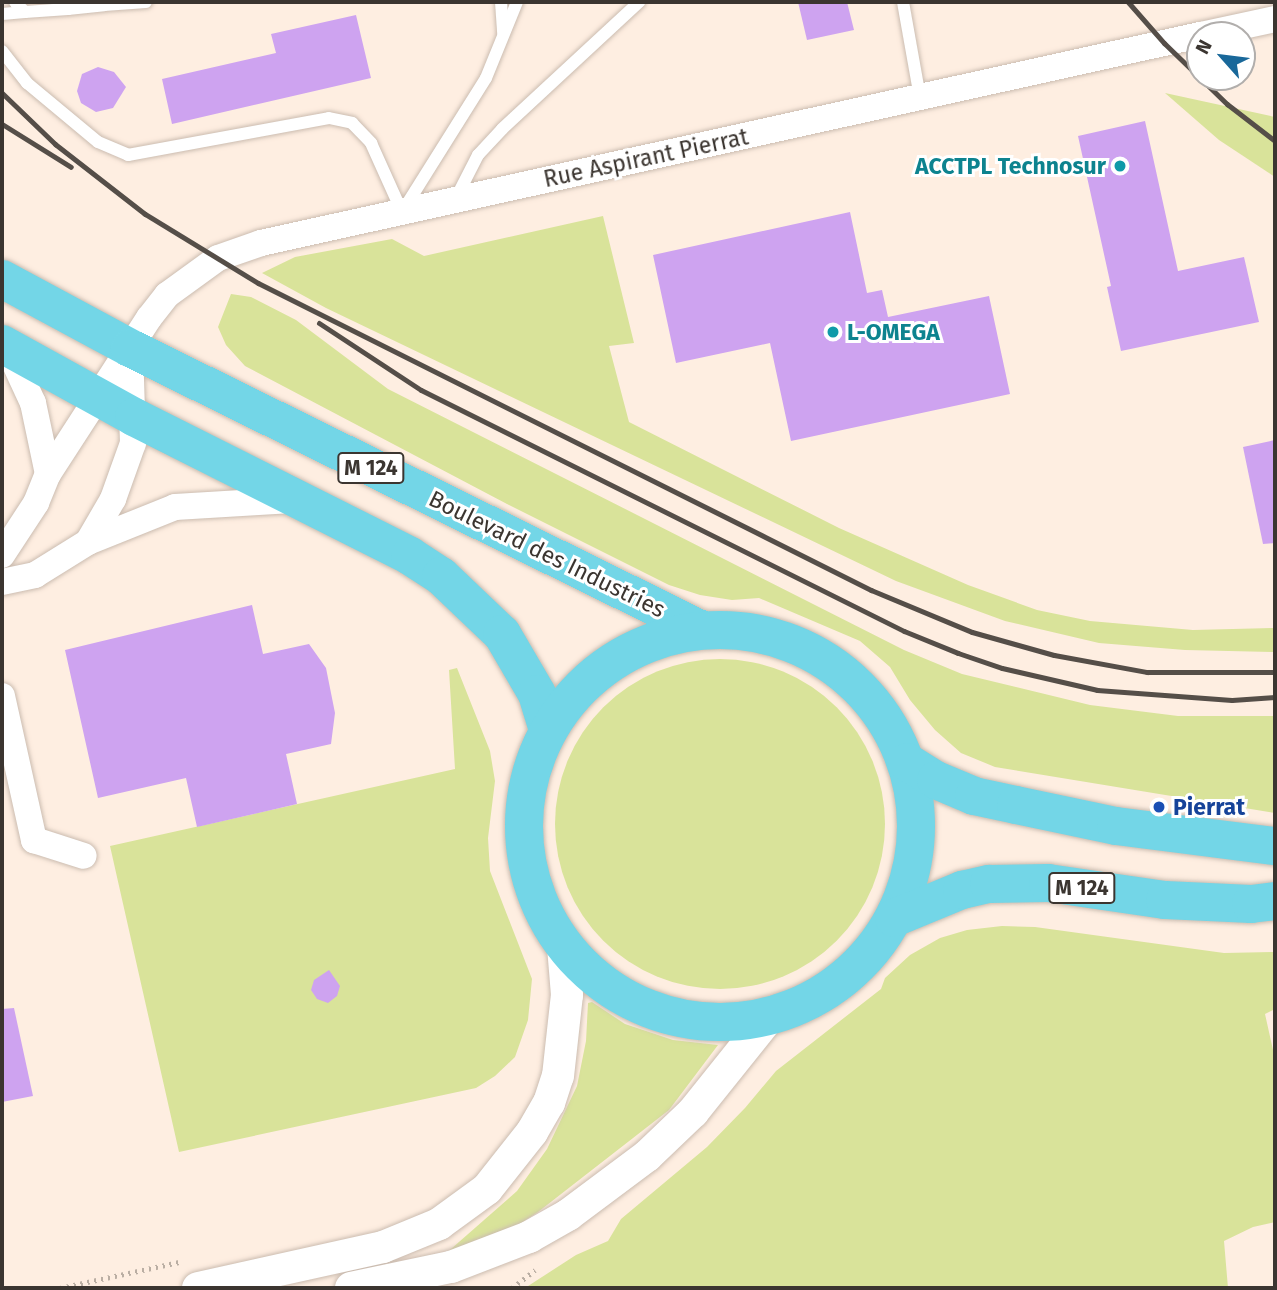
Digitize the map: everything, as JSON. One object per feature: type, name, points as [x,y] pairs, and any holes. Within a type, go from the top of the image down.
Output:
[{"type":"main road","name":"Boulevard des Industries","points":[[2,279],[130,348],[700,629]]},
{"type":"main road","name":"M 124","points":[[5,346],[134,417],[410,556],[441,576],[482,612],[518,660],[537,694],[548,729]]},
{"type":"main road","points":[[700,629],[766,633],[827,659],[876,704],[907,762],[916,801],[916,841],[909,881],[894,918],[863,962],[820,995],[770,1016],[713,1023],[656,1012],[605,986],[563,946],[540,906],[526,862],[523,817],[531,772],[548,729],[587,680],[640,645],[700,629]]},
{"type":"main road","points":[[907,762],[936,780],[985,798],[1116,826],[1199,839],[1275,846]]},
{"type":"main road","name":"M 124","points":[[894,918],[962,890],[989,884],[1048,883],[1165,900],[1251,904],[1275,901]]},
{"type":"street","name":"Rue Aspirant Pierrat","points":[[1256,23],[1275,19]]},
{"type":"street","name":"Rue Aspirant Pierrat","points":[[130,348],[167,295],[218,258],[261,243],[1186,38]]},
{"type":"street","points":[[5,346],[33,403],[48,474]]},
{"type":"street","points":[[2,555],[36,503],[48,474],[130,348]]},
{"type":"street","points":[[88,542],[126,469],[134,443],[130,348]]},
{"type":"street","points":[[2,582],[36,575],[88,542],[175,507],[301,499]]},
{"type":"street","points":[[2,696],[34,840],[84,856]]},
{"type":"street","points":[[351,1288],[487,1189],[533,1132],[548,1104],[558,1076],[567,995],[563,946]]},
{"type":"street","points":[[351,1288],[446,1278],[568,1215],[648,1156],[694,1112],[770,1016]]},
{"type":"street","points":[[198,1288],[383,1247],[439,1224]]},
{"type":"lane","points":[[15,2],[25,12]]},
{"type":"lane","points":[[2,14],[65,5],[146,2]]},
{"type":"lane","points":[[501,2],[503,36]]},
{"type":"lane","points":[[402,212],[486,78],[517,2]]},
{"type":"lane","points":[[455,200],[478,156],[502,129],[639,2]]},
{"type":"lane","points":[[902,2],[920,97]]},
{"type":"lane","points":[[2,51],[27,82],[97,142],[128,155],[328,118],[352,123],[371,143],[402,212]]},
{"type":"green space","points":[[1165,93],[1275,117],[1275,177],[1219,140]]},
{"type":"green space","points":[[603,216],[634,343],[609,346],[629,422],[839,528],[968,585],[1037,610],[1090,621],[1193,630],[1275,628],[1275,652],[1185,650],[1099,643],[1005,621],[896,581],[326,308],[262,273],[295,257],[392,239],[424,256]]},
{"type":"green space","points":[[231,294],[251,297],[296,320],[388,389],[904,650],[962,674],[1090,705],[1178,716],[1275,716],[1275,813],[995,767],[961,753],[935,730],[910,700],[890,667],[860,641],[759,598],[732,600],[700,595],[669,585],[507,504],[245,366],[226,345],[218,327]]},
{"type":"green space","points":[[720,659],[768,666],[798,679],[825,697],[847,719],[865,746],[878,776],[885,824],[878,872],[865,902],[847,929],[825,951],[798,969],[768,982],[720,989],[672,982],[642,969],[615,951],[593,929],[575,902],[562,872],[555,824],[562,776],[575,746],[593,719],[615,697],[642,679],[672,666]]},
{"type":"green space","points":[[457,668],[490,751],[495,781],[488,838],[490,871],[532,979],[528,1020],[515,1057],[495,1076],[476,1088],[179,1152],[110,846],[455,769],[449,670]]},
{"type":"green space","points":[[1002,926],[1035,927],[1224,953],[1275,952],[1275,1009],[1265,1014],[1275,1059],[1275,1222],[1253,1227],[1224,1241],[1228,1288],[525,1288],[576,1255],[608,1241],[621,1219],[707,1147],[776,1071],[881,989],[885,978],[910,955],[940,938],[967,930]]},
{"type":"green space","points":[[592,1002],[625,1024],[673,1040],[718,1045],[669,1110],[538,1212],[509,1231],[443,1256],[517,1191],[547,1149],[577,1086],[586,1041],[588,1003]]},
{"type":"building","points":[[798,2],[847,2],[854,30],[807,40]]},
{"type":"building","points":[[356,15],[371,78],[172,124],[162,79],[276,53],[271,34]]},
{"type":"building","points":[[98,67],[114,72],[126,87],[113,108],[96,112],[81,103],[77,91],[82,74]]},
{"type":"building","points":[[1145,121],[1178,271],[1244,257],[1259,322],[1121,351],[1107,287],[1111,286],[1078,136]]},
{"type":"building","name":"L-OMEGA","points":[[850,212],[867,293],[882,290],[888,317],[989,296],[1010,394],[791,441],[770,343],[676,363],[653,255]]},
{"type":"building","points":[[1275,440],[1275,543],[1263,544],[1243,447]]},
{"type":"building","points":[[252,605],[263,654],[309,644],[326,668],[335,713],[331,744],[286,754],[297,804],[197,827],[186,778],[98,798],[65,650]]},
{"type":"building","points":[[329,970],[340,986],[337,996],[328,1003],[317,999],[311,990],[314,980]]},
{"type":"building","points":[[14,1008],[33,1096],[2,1102],[2,1009]]},
{"type":"railway","points":[[1128,2],[1164,43],[1227,104],[1275,141]]},
{"type":"railway","points":[[2,93],[55,144],[145,214],[258,283],[871,590],[972,632],[1054,655],[1147,672],[1275,672]]},
{"type":"railway","points":[[2,124],[71,167]]},
{"type":"railway","points":[[319,323],[421,390],[904,631],[958,653],[1002,668],[1097,690],[1232,700],[1275,697]]},
{"type":"place","name":"ACCTPL Technosur","points":[[1120,166]]},
{"type":"place","name":"L-OMEGA","points":[[833,332]]},
{"type":"place","name":"Pierrat","points":[[1159,807]]}]
